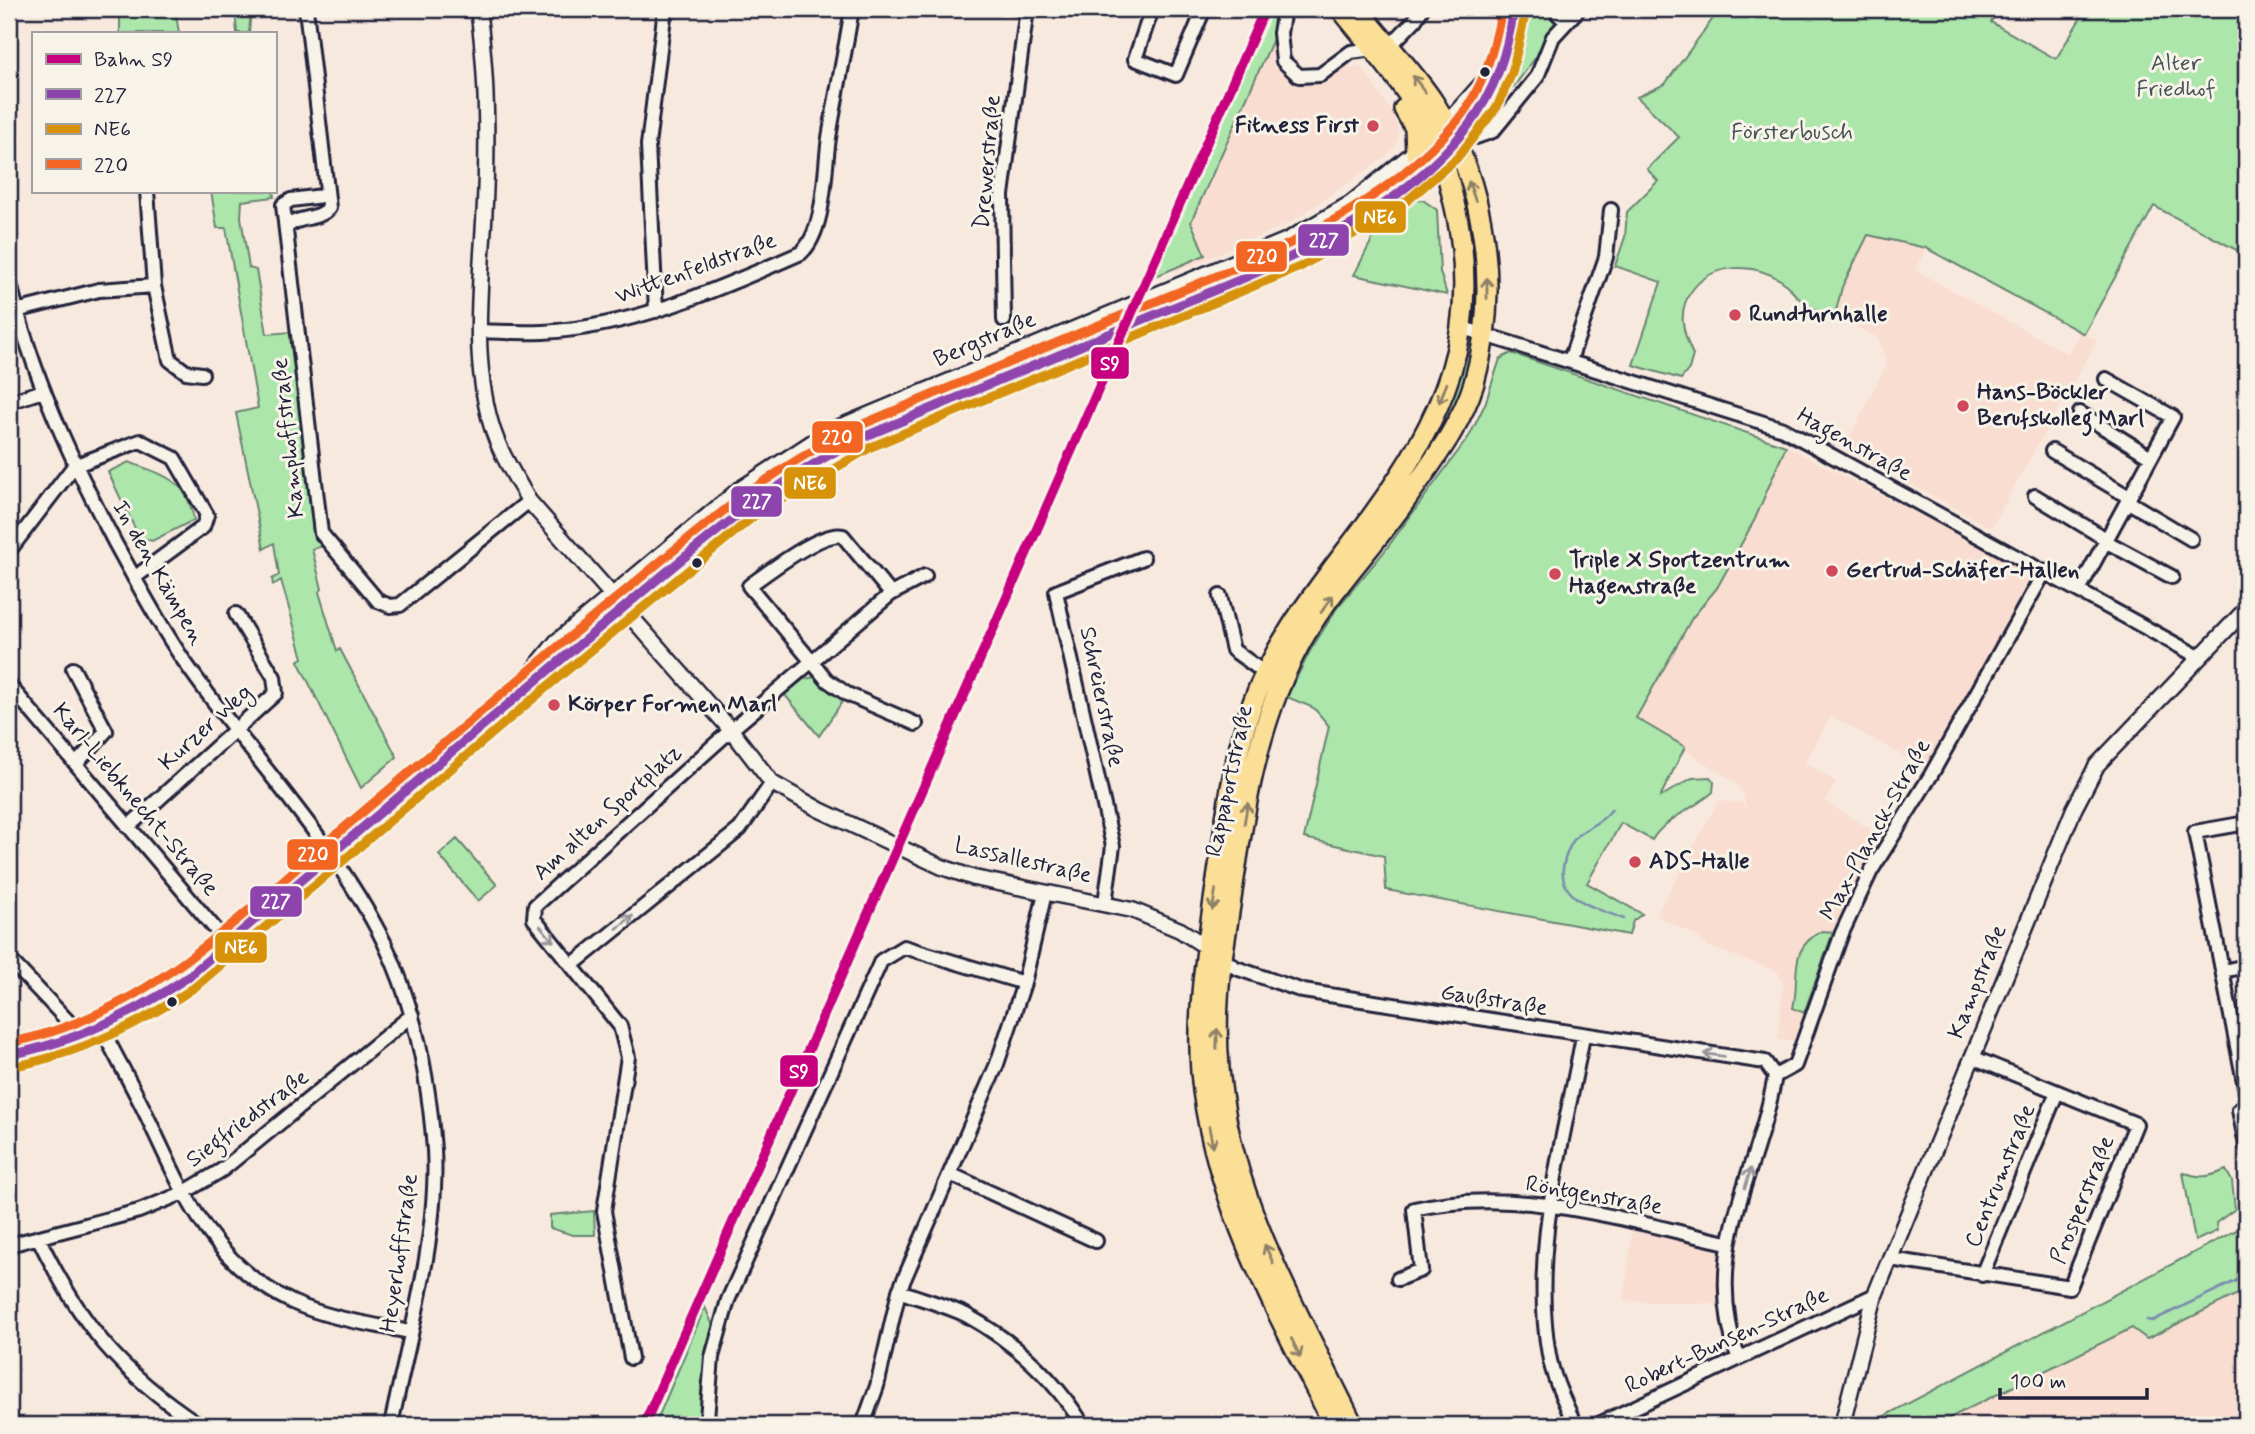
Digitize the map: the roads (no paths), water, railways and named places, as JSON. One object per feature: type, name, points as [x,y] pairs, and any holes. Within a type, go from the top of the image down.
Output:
[{"type":"main road","points":[[1332,9],[1434,104],[1444,140]]},
{"type":"main road","points":[[1340,9],[1375,48]]},
{"type":"main road","points":[[1358,9],[1415,128],[1416,154]]},
{"type":"main road","name":"Bergstraße","points":[[9,1055],[83,1037],[137,1012],[167,992],[228,944],[513,701],[617,603],[747,506],[839,449],[1094,329],[1172,297],[1290,241],[1352,205],[1416,154],[1444,140]]},
{"type":"main road","name":"Bergstraße","points":[[1172,297],[1297,255],[1361,219],[1444,140]]},
{"type":"main road","name":"Rappaportstraße","points":[[1353,1425],[1267,1248],[1233,1157],[1217,1062],[1215,953],[1232,785],[1247,721],[1265,674],[1297,615],[1409,462],[1445,391],[1463,328],[1466,289],[1463,248],[1444,140]]},
{"type":"main road","name":"Rappaportstraße","points":[[1334,1425],[1249,1252],[1216,1160],[1201,1071],[1202,980],[1215,953],[1256,751],[1273,698],[1297,648],[1323,609],[1441,448],[1473,384],[1487,307],[1484,242],[1477,204],[1444,140]]},
{"type":"street","points":[[286,228],[295,220],[324,214],[329,208],[306,9]]},
{"type":"street","name":"Lassallestraße","points":[[478,9],[483,47],[487,147],[479,331],[481,375],[491,425],[506,461],[529,501],[731,730],[772,783],[820,810],[913,851],[942,867],[974,878],[1105,903],[1180,930],[1215,953]]},
{"type":"street","points":[[656,311],[648,145],[665,9]]},
{"type":"street","name":"Wittenfeldstraße","points":[[479,331],[543,332],[607,323],[656,311],[730,285],[802,253],[809,246],[822,202],[829,141],[852,9]]},
{"type":"street","name":"Drewerstraße","points":[[1004,320],[1002,195],[1027,9]]},
{"type":"street","points":[[1152,9],[1135,59],[1176,75],[1204,9]]},
{"type":"street","points":[[1284,9],[1280,50],[1286,66],[1299,76],[1320,75],[1351,52],[1375,48],[1422,9]]},
{"type":"street","name":"Bergstraße","points":[[1444,140],[1488,99],[1514,9]]},
{"type":"street","points":[[1560,9],[1559,15],[1567,22]]},
{"type":"street","points":[[1476,137],[1493,131],[1537,77],[1553,37],[1579,9]]},
{"type":"street","name":"Kamphoffstraße","points":[[327,190],[323,196],[291,200],[283,205],[321,533],[378,601],[390,606],[400,605],[529,501]]},
{"type":"street","points":[[147,192],[154,286],[170,359],[186,372],[202,374]]},
{"type":"street","points":[[1570,360],[1606,257],[1611,210]]},
{"type":"street","name":"In den Kämpen","points":[[9,279],[16,311],[43,391],[74,466],[134,578],[180,655],[234,733],[331,855]]},
{"type":"street","points":[[16,311],[100,290],[154,286]]},
{"type":"street","name":"Hagenstraße","points":[[1463,328],[1783,429],[2199,657]]},
{"type":"street","points":[[2079,590],[2173,417],[2106,379]]},
{"type":"street","points":[[9,402],[43,391]]},
{"type":"street","points":[[2080,413],[2151,457]]},
{"type":"street","points":[[9,551],[74,466],[140,441],[174,458],[207,515],[203,527],[134,578]]},
{"type":"street","points":[[2052,452],[2191,539]]},
{"type":"street","points":[[2035,496],[2172,577]]},
{"type":"street","points":[[891,594],[843,536],[835,534],[820,540],[749,586],[827,680],[847,694],[916,724]]},
{"type":"street","name":"Schreierstraße","points":[[1105,903],[1113,846],[1056,592],[1143,558]]},
{"type":"street","name":"Max-Planck-Straße","points":[[1775,1076],[1795,1065],[1842,933],[1871,872],[1931,775],[2045,571]]},
{"type":"street","name":"Am alten Sportplatz","points":[[631,1358],[604,1212],[628,1057],[620,1026],[534,919],[535,906],[731,730],[891,594],[925,576]]},
{"type":"street","points":[[1220,596],[1233,650],[1265,674]]},
{"type":"street","name":"Kampstraße","points":[[1842,1425],[1875,1295],[2074,809],[2096,765],[2246,609]]},
{"type":"street","name":"Kurzer Weg","points":[[128,827],[276,693],[274,677],[236,614]]},
{"type":"street","points":[[73,669],[106,731],[77,763]]},
{"type":"street","name":"Karl-Liebknecht-Straße","points":[[9,684],[228,944]]},
{"type":"street","points":[[572,965],[740,829],[772,783]]},
{"type":"street","points":[[2246,823],[2195,832],[2246,1092]]},
{"type":"street","name":"Heyerhoffstraße","points":[[331,855],[384,942],[411,1015],[427,1084],[434,1154],[427,1244],[391,1425]]},
{"type":"street","points":[[863,1425],[877,1386],[899,1291],[997,1065],[1024,983],[1045,893]]},
{"type":"street","points":[[720,1425],[707,1419],[712,1357],[728,1300],[881,961],[904,947],[1024,983]]},
{"type":"street","name":"Gaußstraße","points":[[1215,953],[1236,968],[1303,991],[1765,1062],[1775,1076]]},
{"type":"street","points":[[9,959],[83,1037]]},
{"type":"street","points":[[2223,971],[2246,966]]},
{"type":"street","name":"Siegfriedstraße","points":[[9,1245],[139,1211],[183,1193],[261,1142],[411,1015]]},
{"type":"street","points":[[102,1029],[183,1193],[210,1238],[237,1267],[266,1288],[294,1303],[335,1317],[410,1332]]},
{"type":"street","points":[[1575,1425],[1549,1356],[1541,1289],[1550,1205],[1583,1036]]},
{"type":"street","name":"Prosperstraße","points":[[1890,1259],[2070,1287],[2131,1137],[2136,1124],[1972,1057]]},
{"type":"street","points":[[1738,1357],[1728,1326],[1723,1290],[1727,1243],[1770,1102],[1775,1076]]},
{"type":"street","name":"Centrumstraße","points":[[1982,1275],[2057,1092]]},
{"type":"street","points":[[2246,1105],[2239,1110],[2246,1145]]},
{"type":"street","points":[[950,1174],[1096,1241]]},
{"type":"street","name":"Röntgenstraße","points":[[1398,1279],[1421,1270],[1414,1209],[1440,1203],[1493,1201],[1550,1205],[1727,1243]]},
{"type":"street","points":[[38,1237],[63,1288],[96,1337],[134,1377],[200,1425]]},
{"type":"street","points":[[899,1291],[964,1315],[1022,1351],[1066,1397],[1083,1425]]},
{"type":"street","name":"Robert-Bunsen-Straße","points":[[1597,1425],[1875,1295]]},
{"type":"waterway","points":[[1612,809],[1574,840],[1566,855],[1563,873],[1565,884],[1579,900],[1624,919]]},
{"type":"waterway","points":[[2147,1320],[2152,1321],[2246,1276]]},
{"type":"rail line","name":"S9","points":[[644,1425],[1265,9]]},
{"type":"place","name":"Fitness First","points":[[1373,126]]},
{"type":"place","name":"Rundturnhalle","points":[[1735,315]]},
{"type":"place","name":"Hans-Böckler Berufskolleg Marl","points":[[1963,406]]},
{"type":"place","name":"Gertrud-Schäfer-Hallen","points":[[1832,571]]},
{"type":"place","name":"Triple X Sportzentrum Hagenstraße","points":[[1555,574]]},
{"type":"place","name":"Körper Formen Marl","points":[[554,705]]},
{"type":"place","name":"ADS-Halle","points":[[1635,862]]},
{"type":"park label","name":"Alter Friedhof","points":[[2176,77]]},
{"type":"park label","name":"Försterbusch","points":[[1792,133]]}]
